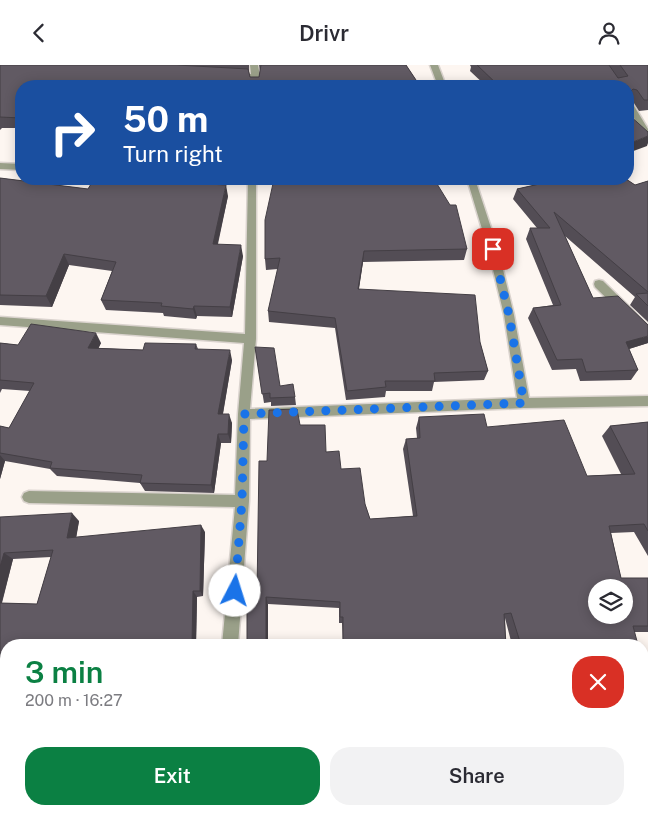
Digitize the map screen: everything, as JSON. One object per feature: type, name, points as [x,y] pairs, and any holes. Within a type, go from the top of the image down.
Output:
[{"type":"street","points":[[254,65],[256,80]]},
{"type":"street","points":[[434,65],[440,80]]},
{"type":"street","points":[[227,74],[256,76]]},
{"type":"street","points":[[634,113],[648,135]]},
{"type":"street","points":[[0,166],[15,167]]},
{"type":"street","points":[[230,639],[242,501],[244,414],[250,339],[252,185]]},
{"type":"street","points":[[473,185],[493,249],[509,315],[524,403]]},
{"type":"street","points":[[599,284],[648,332]]},
{"type":"street","points":[[0,321],[250,339]]},
{"type":"street","points":[[244,414],[524,403],[648,401]]},
{"type":"street","points":[[29,497],[242,501]]},
{"type":"building","points":[[0,65],[177,65],[248,69],[250,77],[259,77],[261,65],[406,65],[416,80],[15,80],[15,118],[0,117]]},
{"type":"building","points":[[477,65],[609,65],[618,78],[628,76],[620,65],[648,65],[648,100],[644,100],[637,90],[634,89],[634,80],[493,80]]},
{"type":"building","points":[[634,119],[648,132],[648,136],[634,142]]},
{"type":"building","points":[[0,178],[15,180],[15,185],[56,185],[88,189],[90,185],[226,185],[213,244],[241,245],[230,307],[194,306],[193,309],[161,306],[162,303],[101,300],[116,262],[64,254],[46,296],[0,295]]},
{"type":"building","points":[[648,181],[648,292],[554,212],[593,298],[618,296],[648,325],[648,336],[626,342],[638,370],[586,372],[582,359],[557,360],[533,308],[561,305],[530,228],[550,228],[517,189],[535,185],[635,185]]},
{"type":"building","points":[[273,185],[438,185],[450,205],[456,205],[467,249],[364,251],[358,289],[475,295],[480,342],[488,371],[434,373],[435,381],[385,381],[386,387],[347,391],[335,318],[268,311],[280,258],[265,259],[265,220]]},
{"type":"building","points":[[648,293],[648,306],[636,294]]},
{"type":"building","points":[[31,324],[96,333],[88,348],[143,350],[145,343],[196,344],[195,349],[230,350],[218,414],[229,414],[228,434],[218,434],[211,485],[140,483],[142,475],[50,468],[52,462],[0,453],[0,426],[9,428],[34,383],[0,380],[0,343],[18,345]]},
{"type":"building","points":[[255,347],[274,348],[280,386],[293,384],[295,397],[270,398],[270,393],[262,394]]},
{"type":"building","points":[[297,409],[300,425],[325,425],[326,452],[339,451],[341,469],[360,468],[365,504],[370,519],[417,516],[406,439],[420,438],[419,417],[484,414],[487,427],[564,420],[587,476],[635,474],[610,426],[648,422],[648,531],[644,524],[609,526],[621,578],[648,578],[648,626],[633,626],[636,639],[519,639],[511,613],[504,614],[506,639],[343,639],[343,617],[340,617],[340,602],[266,597],[266,639],[247,639],[247,594],[257,594],[259,461],[267,461],[269,410]]},
{"type":"building","points":[[72,513],[67,538],[201,525],[200,591],[193,591],[192,639],[0,639],[0,603],[37,604],[53,550],[4,553],[0,567],[0,517]]},
{"type":"route","points":[[235,591],[242,501],[244,414],[524,403],[509,315],[493,249]]}]
